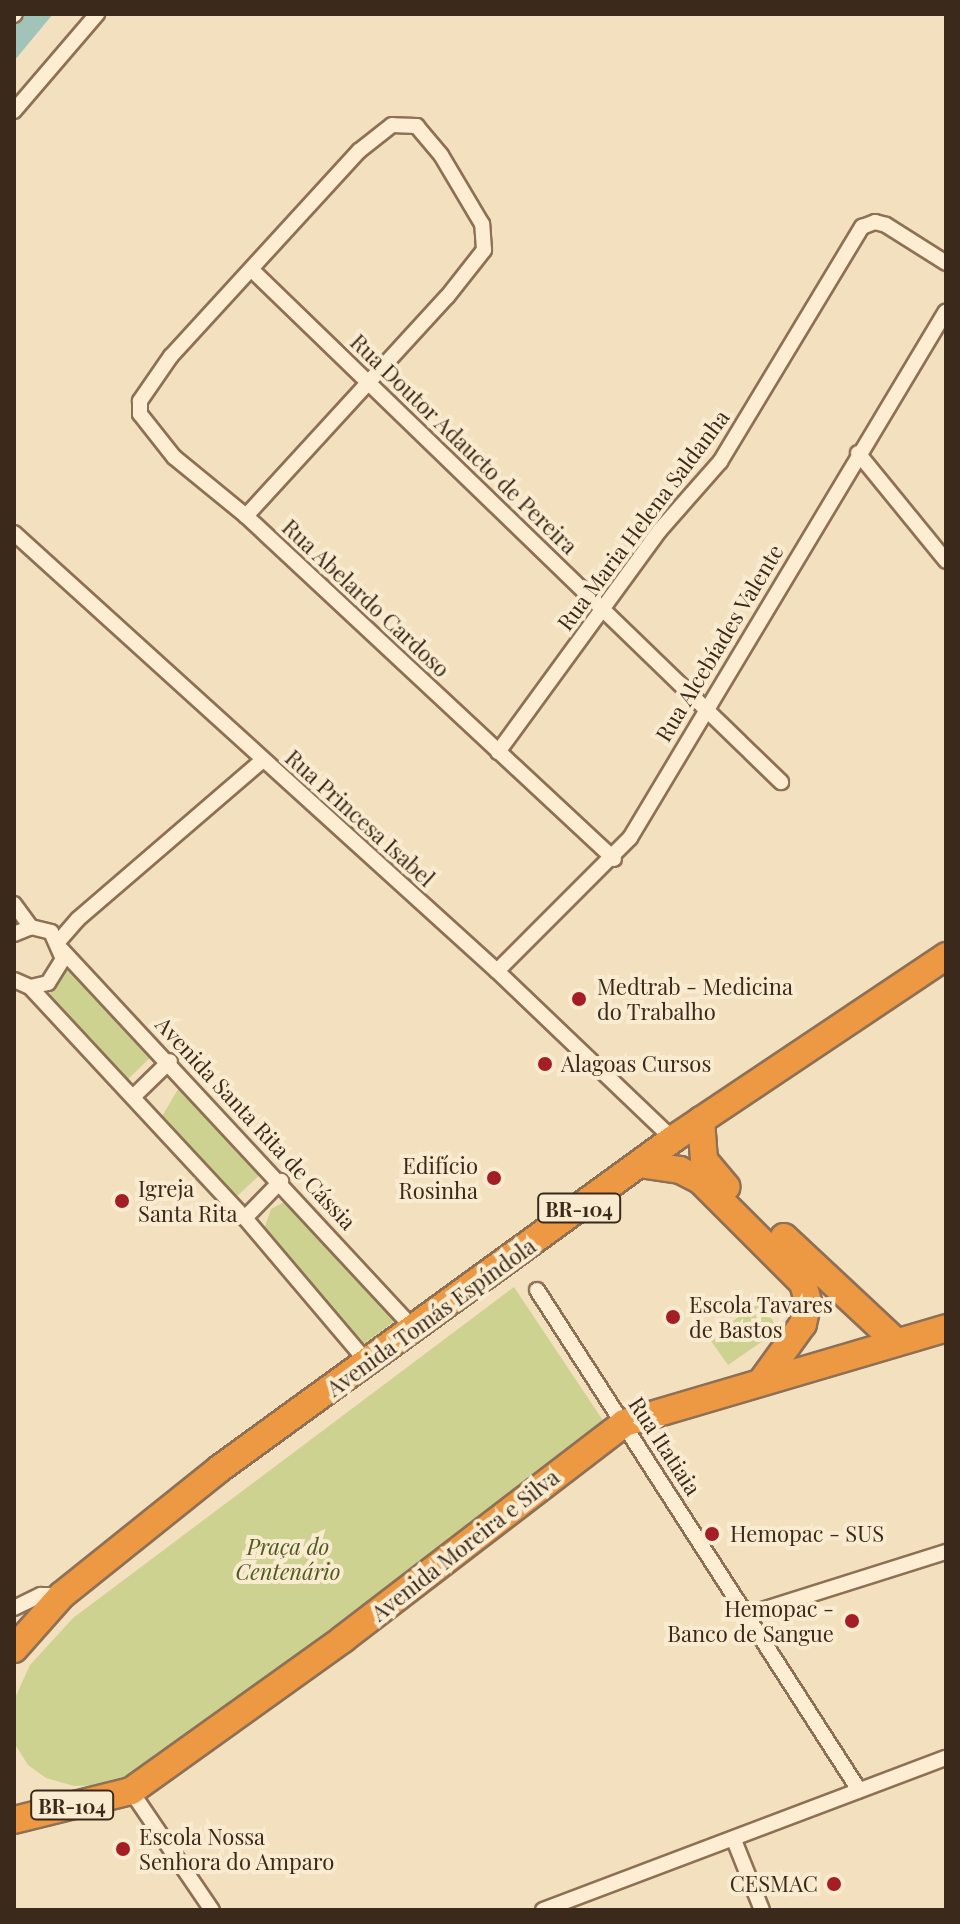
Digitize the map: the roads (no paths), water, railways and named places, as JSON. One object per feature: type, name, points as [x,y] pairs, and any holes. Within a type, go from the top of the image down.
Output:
[{"type":"highway","name":"Avenida Tomás Espíndola","points":[[14,1649],[62,1595],[219,1469],[369,1364],[673,1139],[946,956]]},
{"type":"highway","points":[[701,1120],[700,1151],[713,1172],[895,1341]]},
{"type":"highway","points":[[639,1164],[680,1170],[700,1180],[782,1257],[803,1283],[808,1302],[803,1324]]},
{"type":"highway","points":[[761,1382],[803,1324],[824,1304],[845,1297]]},
{"type":"highway","name":"Avenida Moreira e Silva","points":[[14,1820],[131,1791],[343,1639],[624,1423],[946,1328]]},
{"type":"street","points":[[14,111],[97,14]]},
{"type":"street","points":[[246,516],[477,262],[485,244],[482,224],[441,155],[417,126],[392,125],[359,151],[253,271]]},
{"type":"street","name":"Rua Maria Helena Saldanha","points":[[498,752],[602,608],[720,462],[862,227],[875,222],[886,225],[946,263]]},
{"type":"street","name":"Rua Abelardo Cardoso","points":[[253,271],[171,356],[146,390],[140,414],[174,457],[246,516],[614,859]]},
{"type":"street","name":"Rua Doutor Adaucto de Pereira","points":[[253,271],[781,782]]},
{"type":"street","name":"Rua Alcebíades Valente","points":[[497,971],[614,859],[946,311]]},
{"type":"street","points":[[858,453],[946,561]]},
{"type":"street","name":"Rua Princesa Isabel","points":[[14,533],[497,971],[673,1139]]},
{"type":"street","points":[[19,985],[56,977],[57,941],[78,919],[263,760]]},
{"type":"street","points":[[14,904],[31,927],[57,941]]},
{"type":"street","points":[[14,934],[31,927]]},
{"type":"street","name":"Avenida Santa Rita de Cássia","points":[[57,941],[414,1329]]},
{"type":"street","points":[[19,985],[134,1096],[245,1218],[369,1364]]},
{"type":"street","points":[[134,1096],[170,1061]]},
{"type":"street","points":[[245,1218],[281,1181]]},
{"type":"street","name":"Rua Itatiaia","points":[[537,1290],[749,1614],[859,1790]]},
{"type":"street","points":[[749,1614],[946,1552]]},
{"type":"street","points":[[14,1608],[41,1595],[62,1595]]},
{"type":"street","points":[[543,1910],[946,1759]]},
{"type":"street","points":[[131,1791],[212,1910]]},
{"type":"street","points":[[734,1840],[762,1910]]},
{"type":"water","points":[[18,14],[53,14],[14,61],[14,19]]},
{"type":"place","name":"Medtrab - Medicina do Trabalho","points":[[579,999]]},
{"type":"place","name":"Alagoas Cursos","points":[[545,1064]]},
{"type":"place","name":"Edifício Rosinha","points":[[494,1178]]},
{"type":"place","name":"Igreja Santa Rita","points":[[122,1201]]},
{"type":"place","name":"Escola Tavares de Bastos","points":[[673,1317]]},
{"type":"place","name":"Hemopac - SUS","points":[[712,1534]]},
{"type":"place","name":"Hemopac - Banco de Sangue","points":[[852,1621]]},
{"type":"place","name":"Escola Nossa Senhora do Amparo","points":[[123,1849]]},
{"type":"place","name":"CESMAC","points":[[834,1884]]},
{"type":"park label","name":"Praça do Centenário","points":[[288,1558]]}]
